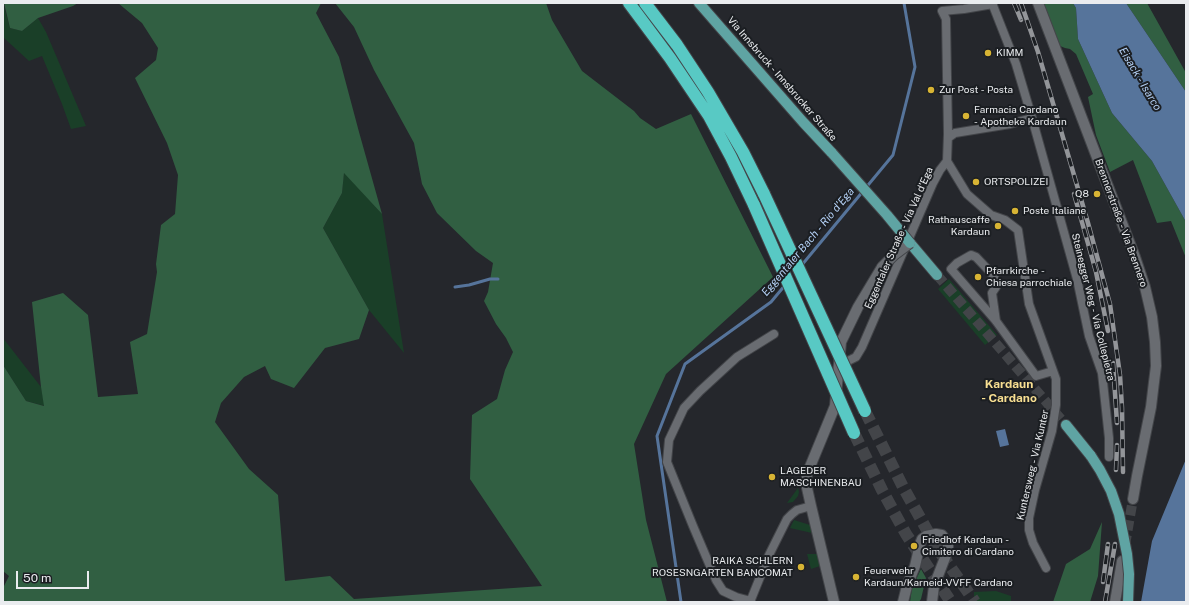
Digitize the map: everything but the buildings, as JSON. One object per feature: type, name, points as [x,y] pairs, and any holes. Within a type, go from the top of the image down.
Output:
[{"type":"highway","points":[[629,3],[670,58],[709,116],[731,157],[754,205],[854,433]]},
{"type":"highway","points":[[645,3],[677,45],[708,92],[743,152],[865,411]]},
{"type":"main road","name":"Via Innsbruck - Innsbrucker Straße","points":[[699,3],[887,215],[937,275]]},
{"type":"main road","name":"Brennerstraße - Via Brennero","points":[[1038,3],[1132,249],[1145,287],[1152,317],[1156,366],[1151,407],[1133,499]]},
{"type":"main road","points":[[834,602],[807,488],[807,474],[835,406],[841,342],[858,307],[882,267],[894,255],[910,243]]},
{"type":"main road","points":[[1066,425],[1091,456],[1111,491],[1122,528],[1127,554],[1129,574],[1128,602]]},
{"type":"main road","points":[[903,602],[922,539],[926,536],[936,534],[942,535],[948,544],[948,550],[934,586],[932,602]]},
{"type":"main road","points":[[1115,602],[1122,561]]},
{"type":"street","name":"Steinegger Weg - Via Collepietra","points":[[942,11],[964,9],[992,3],[1016,64],[1077,279],[1089,336],[1102,373],[1109,438],[1109,457]]},
{"type":"street","name":"Eggentaler Straße - Via Val d'Ega","points":[[838,366],[856,357],[862,347],[933,183],[947,161],[946,19],[942,11]]},
{"type":"street","points":[[948,138],[956,133],[1010,124],[1032,118]]},
{"type":"street","name":"Kuntersweg - Via Kunter","points":[[947,161],[967,194],[991,214],[1005,220],[1018,230],[1029,304],[1056,379],[1056,406],[1052,431],[1035,490],[1029,518],[1029,530],[1031,537],[1046,568]]},
{"type":"street","points":[[996,321],[992,293],[996,287],[994,276],[976,256],[971,255],[957,263],[951,269],[996,321],[1036,376],[1053,371]]},
{"type":"street","points":[[774,334],[737,357],[684,408],[669,440],[667,462],[716,580],[723,591],[736,597],[750,601],[769,555],[788,519],[797,510],[811,506]]},
{"type":"green space","points":[[3,3],[10,28],[22,31],[38,18],[46,32],[86,126],[71,129],[42,56],[29,61],[3,38]]},
{"type":"green space","points":[[4,3],[78,3],[38,18],[22,31],[10,28]]},
{"type":"green space","points":[[118,3],[321,3],[316,13],[339,57],[382,214],[344,173],[342,193],[323,228],[369,310],[359,339],[325,348],[294,388],[271,379],[265,366],[244,377],[221,403],[215,422],[249,469],[278,495],[285,581],[330,576],[354,599],[542,586],[470,479],[472,415],[497,399],[505,370],[513,352],[484,301],[488,292],[493,263],[476,251],[437,213],[422,184],[414,143],[374,70],[354,27],[335,3],[546,3],[552,20],[582,71],[634,111],[640,118],[656,129],[691,114],[773,277],[666,374],[634,444],[646,520],[667,602],[3,602],[3,588],[9,576],[3,571],[3,365],[26,401],[44,406],[32,302],[63,293],[88,315],[98,397],[138,394],[130,342],[147,334],[157,272],[156,264],[161,225],[175,214],[178,175],[167,143],[135,78],[156,60],[158,48],[142,23]]},
{"type":"green space","points":[[1043,3],[1073,3],[1076,8],[1078,39],[1112,113],[1152,161],[1186,222],[1186,258],[1171,221],[1157,223],[1133,160],[1110,172],[1096,135],[1088,97],[1093,94],[1076,54],[1070,49],[1060,46],[1057,41]]},
{"type":"green space","points":[[1126,3],[1147,3],[1186,73],[1186,92]]},
{"type":"green space","points":[[344,172],[382,214],[404,353],[369,310],[323,228],[342,193]]},
{"type":"green space","points":[[949,279],[997,335],[985,345],[938,289]]},
{"type":"green space","points":[[3,338],[41,387],[45,406],[26,401],[3,365]]},
{"type":"green space","points":[[798,488],[798,496],[793,502],[787,503]]},
{"type":"green space","points":[[794,520],[810,525],[812,533],[790,528]]},
{"type":"green space","points":[[1102,522],[1098,576],[1090,602],[1053,602],[1066,564],[1090,549]]},
{"type":"green space","points":[[807,554],[817,554],[820,566],[811,569]]},
{"type":"green space","points":[[921,569],[926,578],[921,599],[919,602],[910,602],[912,588]]},
{"type":"green space","points":[[996,591],[1011,596],[1011,602],[974,602],[974,592]]},
{"type":"water","name":"Eisack - Isarco","points":[[1073,3],[1126,3],[1186,92],[1186,222],[1152,161],[1112,113],[1078,39],[1076,8]]},
{"type":"water","points":[[1005,429],[1009,445],[1000,447],[996,431]]},
{"type":"water","points":[[1186,459],[1185,602],[1141,602],[1152,541]]},
{"type":"waterway","name":"Eggentaler Bach - Rio d'Ega","points":[[801,266],[893,155],[915,67],[904,3]]},
{"type":"waterway","points":[[455,287],[490,279],[498,279]]},
{"type":"waterway","name":"Eggentaler Bach - Rio d'Ega","points":[[681,602],[657,436],[685,364],[771,302],[786,284]]},
{"type":"tunnel","points":[[937,275],[1066,425]]},
{"type":"tunnel","points":[[865,411],[903,487],[937,548],[975,602]]},
{"type":"tunnel","points":[[854,433],[906,534],[951,602]]},
{"type":"tunnel","points":[[1125,545],[1133,499]]},
{"type":"railway","points":[[1014,3],[1021,20]]},
{"type":"railway","points":[[1021,3],[1038,52],[1110,304],[1120,375],[1123,472]]},
{"type":"railway","points":[[1074,194],[1096,272],[1108,331]]},
{"type":"railway","points":[[1113,363],[1117,423]]},
{"type":"railway","points":[[1116,470],[1117,445]]},
{"type":"railway","points":[[1103,582],[1108,544]]},
{"type":"railway","points":[[1105,602],[1115,544]]},
{"type":"place","name":"KIMM","points":[[988,53]]},
{"type":"place","name":"Zur Post - Posta","points":[[931,90]]},
{"type":"place","name":"Farmacia Cardano - Apotheke Kardaun","points":[[966,116]]},
{"type":"place","name":"ORTSPOLIZEI","points":[[976,182]]},
{"type":"place","name":"Q8","points":[[1097,194]]},
{"type":"place","name":"Poste Italiane","points":[[1015,211]]},
{"type":"place","name":"Rathauscaffe Kardaun","points":[[998,226]]},
{"type":"place","name":"Pfarrkirche - Chiesa parrochiale","points":[[978,277]]},
{"type":"place","name":"LAGEDER MASCHINENBAU","points":[[772,477]]},
{"type":"place","name":"Friedhof Kardaun - Cimitero di Cardano","points":[[914,546]]},
{"type":"place","name":"RAIKA SCHLERN ROSESNGARTEN BANCOMAT","points":[[801,567]]},
{"type":"place","name":"Feuerwehr Kardaun/Karneid-VVFF Cardano","points":[[856,577]]},
{"type":"district","name":"Kardaun - Cardano","points":[[1009,391]]}]
